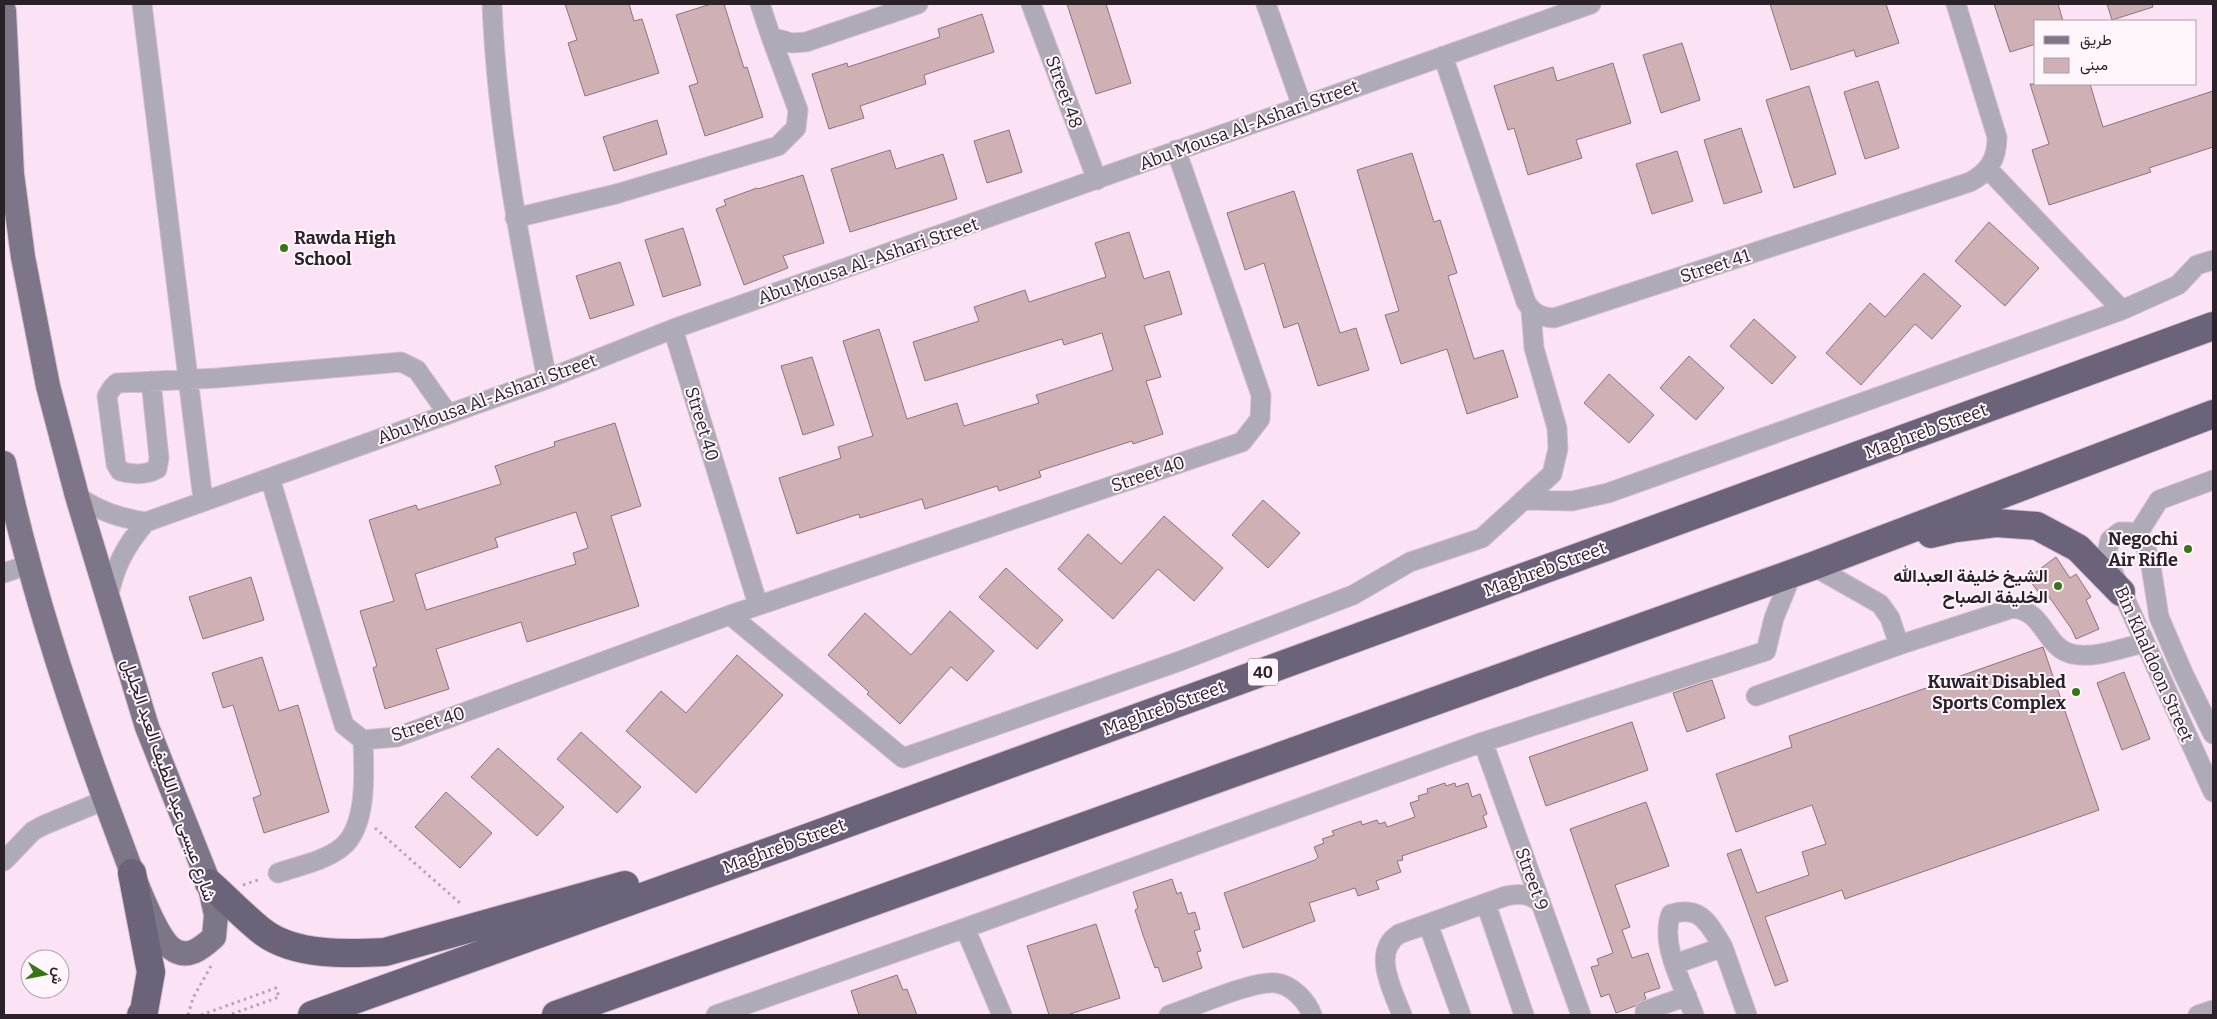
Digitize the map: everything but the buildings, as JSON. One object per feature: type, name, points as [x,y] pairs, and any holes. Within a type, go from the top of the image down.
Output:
[{"type":"highway","name":"Maghreb Street","points":[[312,1015],[2213,326]]},
{"type":"highway","points":[[556,1015],[1812,566],[2213,414]]},
{"type":"highway","points":[[2112,451],[2213,431]]},
{"type":"highway","points":[[1812,566],[1956,528],[1996,523],[2037,526],[2078,548],[2121,592]]},
{"type":"highway","points":[[209,883],[264,933],[300,949],[350,954],[385,952],[627,885],[793,842]]},
{"type":"highway","points":[[132,873],[151,972],[144,1011],[141,1015]]},
{"type":"main road","name":"شارع عيسى عبد اللطيف العبد الجليل","points":[[4,11],[8,165],[46,376],[77,496],[147,727],[209,883],[216,915],[214,937]]},
{"type":"main road","points":[[4,463],[28,565],[68,696],[132,873],[161,937],[173,949],[187,953],[200,950],[214,937]]},
{"type":"main road","points":[[575,1015],[680,971]]},
{"type":"street","points":[[142,4],[203,500]]},
{"type":"street","points":[[492,4],[502,122],[515,218],[547,379]]},
{"type":"street","points":[[515,218],[616,194],[778,146],[796,128],[798,110],[760,4]]},
{"type":"street","points":[[771,36],[792,43],[806,42],[918,4]]},
{"type":"street","name":"Street 48","points":[[1032,4],[1097,180]]},
{"type":"street","points":[[1266,4],[1302,106]]},
{"type":"street","name":"Abu Mousa Al-Ashari Street","points":[[108,599],[112,578],[120,557],[131,538],[146,522],[203,500],[547,379],[673,330],[1591,4]]},
{"type":"street","points":[[1956,4],[1996,137],[1997,149],[1988,169],[2122,310]]},
{"type":"street","points":[[730,614],[903,758],[1180,661],[1353,595],[1410,562],[1482,538],[1552,474],[1558,449],[1556,428],[1534,348],[1531,311],[1526,302],[1443,56]]},
{"type":"street","name":"Street 40","points":[[362,740],[397,737],[730,614],[1242,442],[1260,419],[1261,395],[1176,150]]},
{"type":"street","name":"Street 41","points":[[1531,311],[1542,317],[1554,318],[1565,316],[1970,182],[1981,176],[1988,169]]},
{"type":"street","points":[[1523,500],[1572,501],[1608,493],[2122,310],[2178,285],[2197,266],[2213,260]]},
{"type":"street","name":"Street 40","points":[[673,330],[758,605]]},
{"type":"street","points":[[151,381],[158,458],[157,469],[150,473],[127,473],[120,471],[116,464],[107,396],[117,383],[401,362],[418,370],[448,414]]},
{"type":"street","points":[[270,478],[344,725],[362,740],[364,777],[362,804],[356,826],[343,846],[325,856],[278,873]]},
{"type":"street","points":[[2137,535],[2159,500],[2213,480]]},
{"type":"street","points":[[77,496],[92,507],[109,514],[146,522]]},
{"type":"street","name":"Bin Khaldoon Street","points":[[2213,734],[2183,673],[2159,617],[2151,566],[2144,542],[2137,535],[2129,532],[2120,532],[2110,540],[2106,556],[2213,792]]},
{"type":"street","points":[[4,573],[28,565]]},
{"type":"street","points":[[716,1015],[965,928],[1483,742],[1766,652],[1774,618],[1812,566],[1880,604],[1890,618],[1899,645]]},
{"type":"street","points":[[1756,696],[1899,645],[2013,608],[2030,612],[2056,645],[2070,653],[2091,656],[2144,643]]},
{"type":"street","name":"Street 9","points":[[1483,742],[1581,1015]]},
{"type":"street","points":[[4,861],[33,831],[105,800]]},
{"type":"street","points":[[1397,1012],[1384,958],[1387,946],[1391,940],[1399,934],[1506,896],[1523,894],[1531,896],[1541,903]]},
{"type":"street","points":[[1486,904],[1524,1015]]},
{"type":"street","points":[[1694,1015],[1668,942],[1668,924],[1671,914],[1684,910],[1698,913],[1710,926],[1723,947],[1747,1015]]},
{"type":"street","points":[[1428,924],[1461,1015]]},
{"type":"street","points":[[965,928],[1002,1015]]},
{"type":"street","points":[[1675,964],[1723,947]]},
{"type":"street","points":[[1169,1015],[1260,983],[1278,983],[1297,992],[1311,1012]]},
{"type":"street","points":[[1645,1015],[1645,1011],[1687,996]]},
{"type":"street","points":[[2198,1015],[2213,1010]]},
{"type":"path","points":[[359,815],[461,904]]},
{"type":"path","points":[[188,1015],[193,998],[213,962],[215,953],[214,937]]},
{"type":"path","points":[[201,1015],[276,988],[279,997],[229,1015]]},
{"type":"place","name":"Rawda High School","points":[[284,248]]},
{"type":"place","name":"Negochi Air Rifle","points":[[2188,549]]},
{"type":"place","name":"الشيخ خليفة العبدالله الخليفة الصباح","points":[[2058,586]]},
{"type":"place","name":"Kuwait Disabled Sports Complex","points":[[2076,692]]}]
